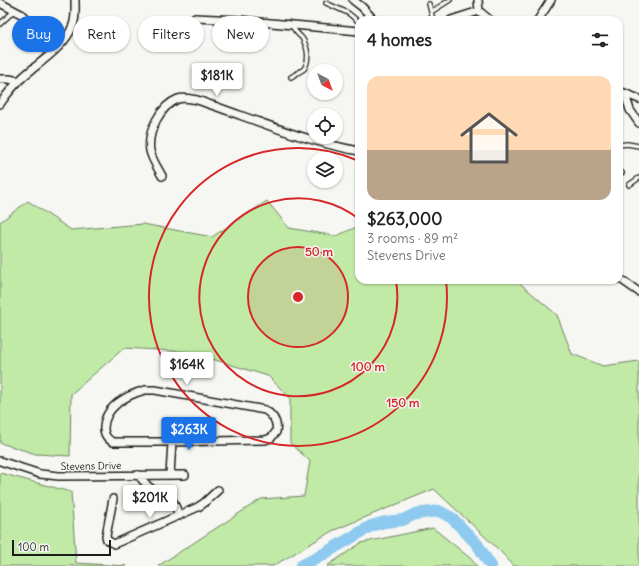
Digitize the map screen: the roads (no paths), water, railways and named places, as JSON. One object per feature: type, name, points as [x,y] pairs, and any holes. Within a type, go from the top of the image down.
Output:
[{"type":"street","points":[[65,38],[73,25],[75,0]]},
{"type":"street","points":[[353,0],[370,16]]},
{"type":"street","points":[[478,0],[479,12],[484,16]]},
{"type":"street","points":[[541,16],[551,0]]},
{"type":"street","points":[[0,3],[23,16]]},
{"type":"street","points":[[465,16],[479,12]]},
{"type":"street","points":[[204,18],[239,20],[355,32]]},
{"type":"street","points":[[0,104],[8,92],[19,81],[52,52]]},
{"type":"street","points":[[0,79],[19,81]]},
{"type":"street","points":[[623,93],[639,99]]},
{"type":"street","points":[[623,95],[630,110],[639,123]]},
{"type":"street","points":[[162,176],[150,151],[152,128],[163,111],[179,99],[186,98],[197,100],[272,127],[321,142],[355,150]]},
{"type":"street","points":[[623,281],[639,292]]},
{"type":"street","points":[[145,390],[155,390],[265,410],[273,417],[277,428],[274,435],[265,440],[172,442],[113,442],[105,435],[105,424],[112,409],[118,402],[145,390]]},
{"type":"street","points":[[170,475],[172,442]]},
{"type":"street","name":"Stevens Drive","points":[[0,461],[48,476],[185,475]]},
{"type":"street","points":[[138,475],[151,488],[169,496],[173,500],[179,516]]},
{"type":"street","points":[[112,499],[106,536],[107,540],[114,544],[179,516],[204,503],[218,490]]},
{"type":"lane","points":[[431,12],[450,0]]},
{"type":"lane","points":[[326,3],[348,13],[355,19]]},
{"type":"lane","points":[[429,4],[432,16]]},
{"type":"lane","points":[[0,24],[15,11]]},
{"type":"lane","points":[[292,25],[303,40],[308,51],[304,69],[292,76]]},
{"type":"lane","points":[[623,144],[639,146]]},
{"type":"lane","points":[[629,185],[639,178]]},
{"type":"waterway","points":[[301,566],[371,526],[385,522],[403,520],[415,514],[439,511],[452,518],[477,544],[491,566]]}]
